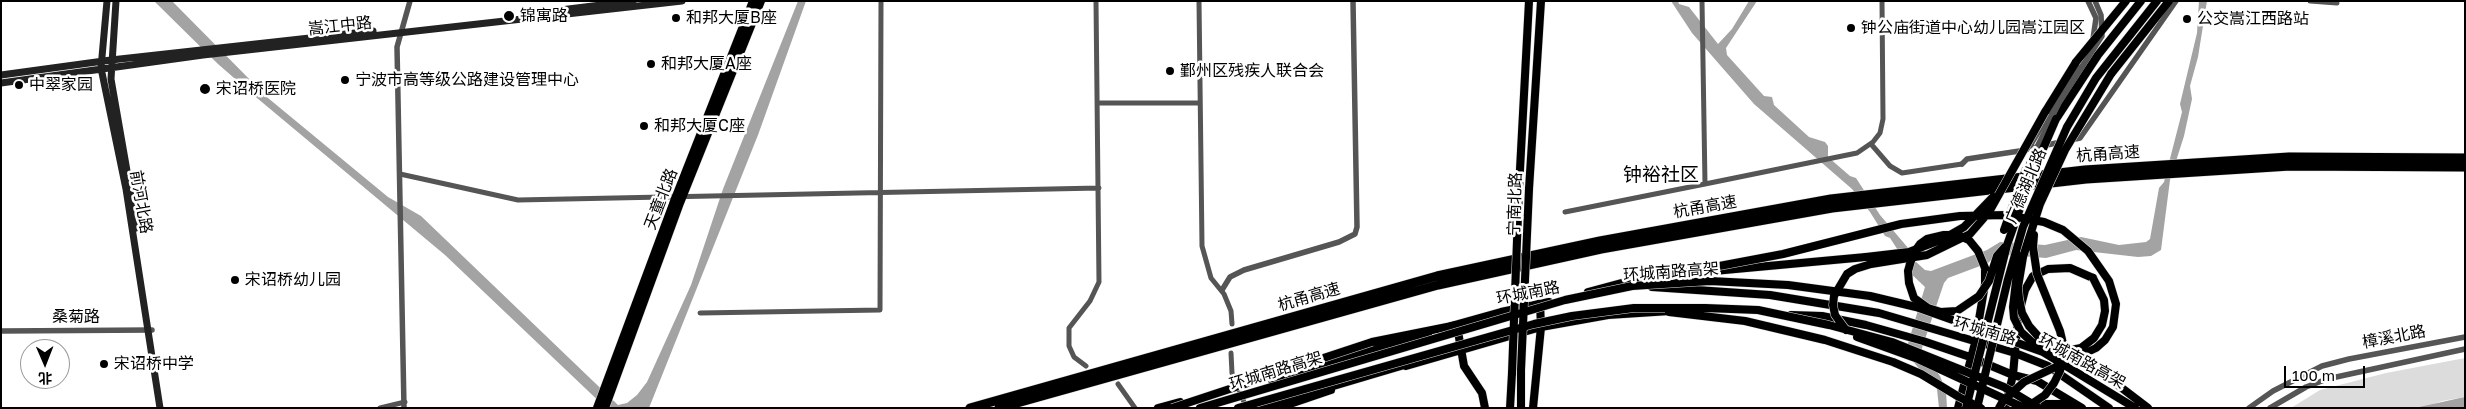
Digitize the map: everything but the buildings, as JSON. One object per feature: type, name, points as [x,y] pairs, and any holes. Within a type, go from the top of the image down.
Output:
[{"type":"highway","name":"杭甬高速","points":[[970,408],[1437,276],[1600,241],[1832,204],[2085,170],[2289,157],[2465,158]]},
{"type":"highway","name":"杭甬高速","points":[[1900,196],[2086,179],[2290,166],[2465,167]]},
{"type":"highway","name":"杭甬高速","points":[[999,408],[1438,285],[1601,249],[1832,204]]},
{"type":"main road","name":"前河北路","points":[[107,1],[101,65],[126,189],[164,408]]},
{"type":"main road","name":"前河北路","points":[[116,1],[111,64],[160,408]]},
{"type":"main road","name":"嵩江中路","points":[[401,31],[633,1]]},
{"type":"main road","name":"嵩江中路","points":[[1,76],[202,52],[682,1]]},
{"type":"main road","name":"天童北路","points":[[597,408],[680,199],[753,1]]},
{"type":"main road","points":[[680,199],[761,1]]},
{"type":"main road","name":"宁南北路","points":[[1510,408],[1529,1]]},
{"type":"main road","name":"宁南北路","points":[[1520,408],[1529,189],[1541,1]]},
{"type":"main road","points":[[2037,213],[2032,248],[2034,260],[2042,289],[2060,331],[2063,359],[2060,371],[2045,395],[2024,408],[1918,359],[1849,334],[1835,315],[1834,296],[1842,280],[1855,269],[1871,264],[1927,255],[1970,234],[1989,212],[2028,140],[2076,62],[2126,1]]},
{"type":"main road","name":"广德湖北路","points":[[1966,408],[2007,245],[2032,172],[2056,119],[2098,55],[2141,1]]},
{"type":"main road","name":"广德湖北路","points":[[1979,408],[2008,279],[2023,227],[2068,126],[2096,78],[2157,1]]},
{"type":"main road","points":[[2148,408],[2106,376],[2045,344],[2028,326],[2022,313],[2018,287],[2023,257],[2037,213],[2065,150],[2111,74],[2169,1]]},
{"type":"main road","name":"嵩江中路","points":[[1,84],[101,65]]},
{"type":"main road","points":[[1565,300],[1640,278],[1866,257],[1909,252],[1926,247],[1964,226],[1984,209],[2016,164]]},
{"type":"main road","points":[[1958,408],[1975,342],[1985,284],[1985,268],[1978,251],[1969,240],[1958,235],[1944,235],[1927,239],[1920,244],[1913,254],[1908,271],[1909,283],[1914,298],[1928,308],[1941,312],[1957,311],[1979,296],[1989,281],[1997,256],[2007,245],[2004,230],[2026,169]]},
{"type":"main road","points":[[1677,274],[1753,261],[1901,224],[1960,216],[2006,215],[2044,222],[2063,230],[2088,251],[2109,281],[2116,304],[2113,327],[2105,340],[2096,348],[2024,382],[2003,401],[1999,408]]},
{"type":"main road","points":[[2005,408],[2013,375],[2015,353],[2018,316],[2025,290],[2033,276],[2048,270],[2070,268],[2093,278],[2104,300],[2105,311],[2102,324],[2094,338],[2080,348],[2056,353],[2032,342],[2021,332],[2014,318],[2013,307],[2023,227]]},
{"type":"main road","name":"天童北路","points":[[605,408],[654,266]]},
{"type":"main road","name":"环城南路高架","points":[[1200,408],[1565,300],[1632,286],[1710,281],[1788,285],[1870,296],[1941,315],[2043,352],[2135,408]]},
{"type":"main road","name":"环城南路","points":[[1158,408],[1366,353],[1456,325],[1540,304],[1649,287],[1770,295],[1879,313],[2015,353],[2048,366],[2109,408]]},
{"type":"main road","points":[[1533,408],[1541,327],[1540,304]]},
{"type":"main road","points":[[1634,308],[1745,320],[1825,340],[1893,362],[1921,374],[1979,408]]},
{"type":"main road","name":"环城南路高架","points":[[1238,408],[1534,324],[1572,316],[1634,308],[1758,310],[1829,325],[1892,342],[1964,370],[2004,387],[2039,408]]},
{"type":"main road","name":"环城南路","points":[[1541,327],[1608,315],[1728,311],[1822,316],[1909,337],[1970,357],[2013,375],[2037,382],[2082,408]]},
{"type":"main road","points":[[1172,408],[1372,342],[1456,325],[1464,366],[1482,393],[1485,408]]},
{"type":"main road","points":[[1259,408],[1441,354],[1541,327]]},
{"type":"main road","points":[[1278,408],[1441,354]]},
{"type":"main road","points":[[2018,408],[2027,404],[2064,404],[2076,408]]},
{"type":"street","points":[[380,408],[404,405],[397,47],[410,1]]},
{"type":"street","points":[[700,313],[880,310],[881,1]]},
{"type":"street","points":[[1086,366],[1074,357],[1069,346],[1069,328],[1090,301],[1099,282],[1096,1]]},
{"type":"street","points":[[1199,1],[1202,246],[1211,278],[1222,290],[1231,310],[1232,324]]},
{"type":"street","points":[[1222,290],[1230,277],[1244,270],[1339,242],[1355,234],[1357,227],[1353,1]]},
{"type":"street","points":[[1702,1],[1705,184]]},
{"type":"street","points":[[1565,212],[1857,153],[1871,144],[1880,133],[1884,119],[1882,1]]},
{"type":"street","points":[[2028,149],[2093,40],[2096,18],[2088,1]]},
{"type":"street","points":[[2026,169],[2059,103],[2102,36],[2101,15],[2095,1]]},
{"type":"street","points":[[1871,144],[1890,166],[1902,172],[1962,164],[1967,159],[2080,138],[2176,1]]},
{"type":"street","points":[[2310,1],[2337,3]]},
{"type":"street","points":[[1098,103],[1200,103]]},
{"type":"street","points":[[400,174],[518,200],[680,199],[879,191],[1099,188]]},
{"type":"street","name":"桑菊路","points":[[1,331],[150,330]]},
{"type":"street","name":"樟溪北路","points":[[2249,408],[2273,390],[2322,366],[2465,337]]},
{"type":"street","name":"樟溪北路","points":[[2270,408],[2306,387],[2327,379],[2465,349]]},
{"type":"street","points":[[1231,353],[1232,373],[1246,408]]},
{"type":"street","points":[[1118,384],[1136,408]]},
{"type":"shaded area","points":[[154,1],[172,1],[268,98],[388,197],[421,216],[618,405],[627,403],[637,395],[647,382],[691,285],[723,189],[798,1],[806,1],[758,135],[649,408],[606,408],[445,255],[218,64]]},
{"type":"shaded area","points":[[1671,1],[1678,1],[1679,4],[1689,7],[1718,44],[1732,29],[1749,1],[1757,1],[1726,48],[1727,55],[1764,96],[1772,97],[1774,105],[1809,137],[1825,142],[1828,146],[1828,157],[1850,176],[1856,178],[1880,215],[1909,249],[1915,261],[1925,270],[1931,271],[1987,250],[2000,242],[2045,245],[2081,237],[2119,245],[2146,242],[2150,239],[2159,188],[2164,182],[2182,112],[2180,104],[2197,33],[2199,1],[2207,1],[2198,57],[2190,86],[2192,99],[2184,136],[2170,180],[2161,250],[2151,256],[2138,257],[2076,250],[2046,258],[1997,254],[1988,263],[1948,278],[1944,283],[1922,348],[1922,352],[1940,376],[1946,391],[1947,408],[1939,408],[1937,389],[1910,358],[1906,350],[1925,287],[1905,268],[1905,261],[1890,238],[1885,236],[1870,212],[1852,189],[1754,104],[1692,33]]},
{"type":"shaded area","points":[[2465,358],[2465,397],[2442,401],[2423,408],[2291,408],[2320,390],[2386,373]]},
{"type":"shaded area","points":[[2465,397],[2465,408],[2415,408],[2460,398]]},
{"type":"place","name":"锦寓路","points":[[509,16]]},
{"type":"place","name":"和邦大厦B座","points":[[676,18]]},
{"type":"place","name":"公交嵩江西路站","points":[[2187,19]]},
{"type":"place","name":"钟公庙街道中心幼儿园嵩江园区","points":[[1851,28]]},
{"type":"place","name":"和邦大厦A座","points":[[651,64]]},
{"type":"place","name":"鄞州区残疾人联合会","points":[[1170,71]]},
{"type":"place","name":"宁波市高等级公路建设管理中心","points":[[345,80]]},
{"type":"place","name":"中翠家园","points":[[19,85]]},
{"type":"place","name":"宋诏桥医院","points":[[205,89]]},
{"type":"place","name":"和邦大厦C座","points":[[644,126]]},
{"type":"place","name":"宋诏桥幼儿园","points":[[235,280]]},
{"type":"place","name":"宋诏桥中学","points":[[104,364]]},
{"type":"district","name":"钟裕社区","points":[[1661,175]]}]
